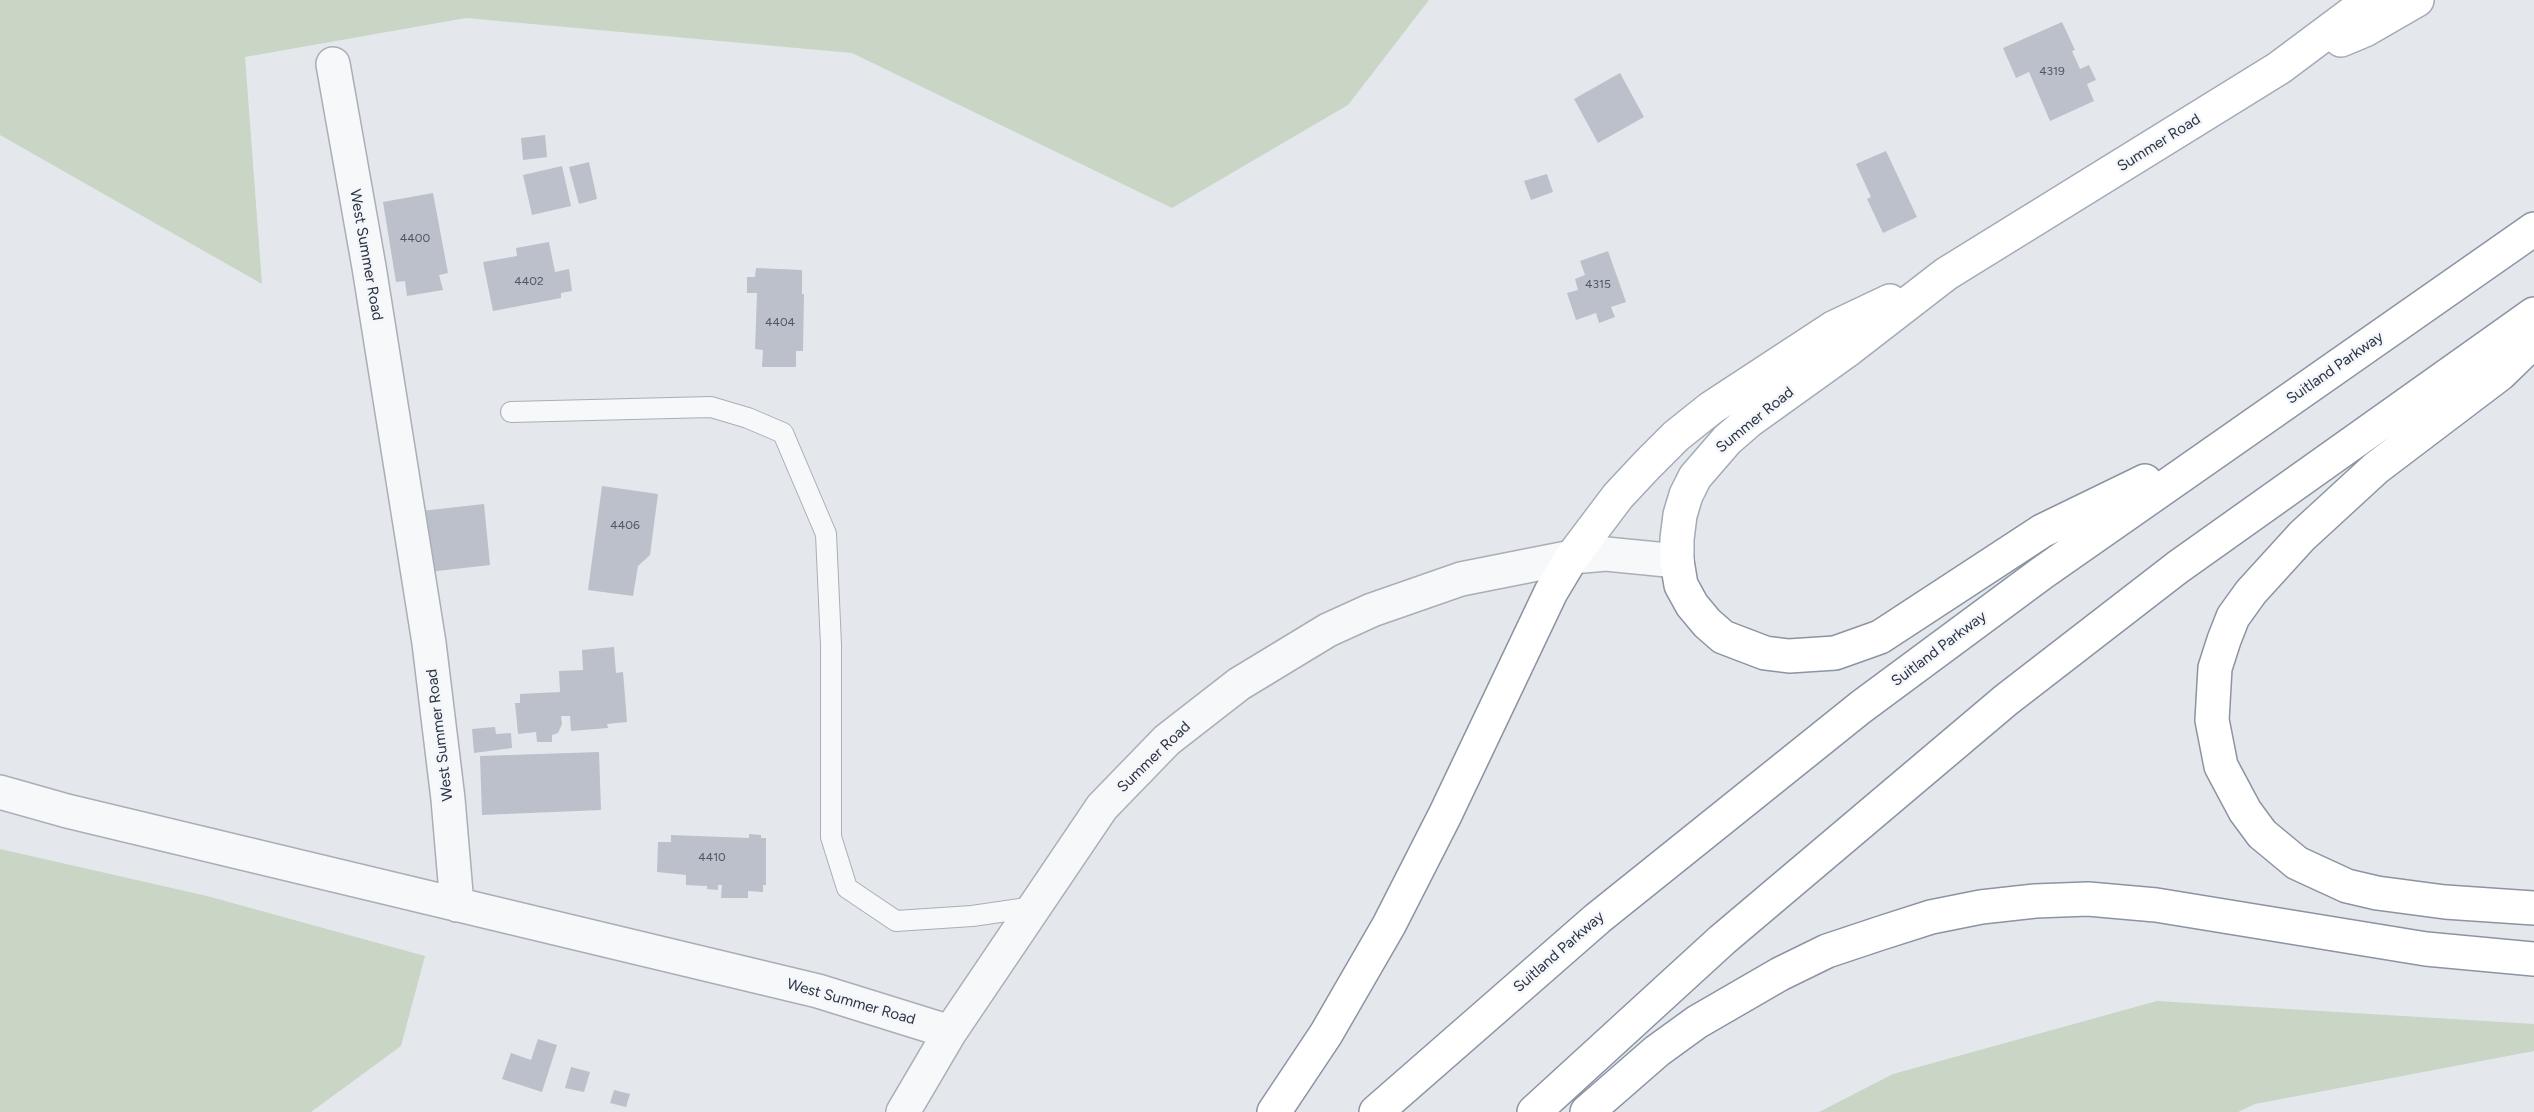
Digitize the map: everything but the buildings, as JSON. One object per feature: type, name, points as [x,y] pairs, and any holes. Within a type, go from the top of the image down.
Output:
[{"type":"main road","points":[[2279,68],[2370,0]]},
{"type":"main road","points":[[2279,68],[2365,30],[2417,0]]},
{"type":"main road","name":"Summer Road","points":[[1677,561],[1677,539],[1686,495],[1695,477],[1709,458],[1750,420],[1849,349],[1946,274],[2279,68]]},
{"type":"main road","name":"Suitland Parkway","points":[[1376,1112],[1598,918],[1844,721],[2033,580],[2534,229]]},
{"type":"main road","name":"Summer Road","points":[[1572,557],[1618,496],[1676,436],[1711,408],[1833,328],[1946,274]]},
{"type":"main road","points":[[1534,1112],[1722,940],[2006,700],[2225,533],[2534,314]]},
{"type":"main road","points":[[2534,341],[2500,374],[2376,468],[2302,536],[2251,591],[2233,617],[2224,640],[2214,676],[2212,720],[2221,766],[2244,811],[2262,834],[2297,863],[2347,886],[2377,893],[2445,902],[2534,908]]},
{"type":"main road","points":[[1677,561],[1682,585],[1692,605],[1723,637],[1743,646],[1789,656],[1835,653],[1880,637],[2042,531],[2236,437]]},
{"type":"main road","points":[[1274,1112],[1326,1034],[1389,925],[1445,815],[1551,592],[1572,557]]},
{"type":"main road","points":[[1587,1112],[1657,1051],[1780,974],[1827,951],[1881,933],[1931,917],[1982,907],[2035,901],[2088,899],[2145,904],[2213,913],[2426,949],[2534,959]]},
{"type":"street","name":"West Summer Road","points":[[333,64],[369,267],[429,643],[448,799],[457,905],[818,991],[950,1032]]},
{"type":"street","name":"Summer Road","points":[[903,1112],[950,1032],[1102,807],[1167,740],[1239,684],[1319,635],[1372,610],[1461,579],[1572,557],[1606,554],[1677,561]]},
{"type":"street","points":[[0,792],[79,814],[457,905]]},
{"type":"lane","points":[[512,412],[711,407],[748,418],[783,433],[826,534],[831,645],[831,837],[847,888],[896,921],[972,916],[1034,907]]},
{"type":"green space","points":[[0,0],[1429,0],[1348,105],[1172,208],[852,53],[466,18],[245,57],[262,284],[0,135]]},
{"type":"green space","points":[[0,849],[207,896],[425,956],[401,1046],[311,1112],[0,1112]]},
{"type":"green space","points":[[2157,1001],[2534,1024],[2534,1051],[2255,1104],[2238,1112],[1819,1112],[1893,1074]]}]
